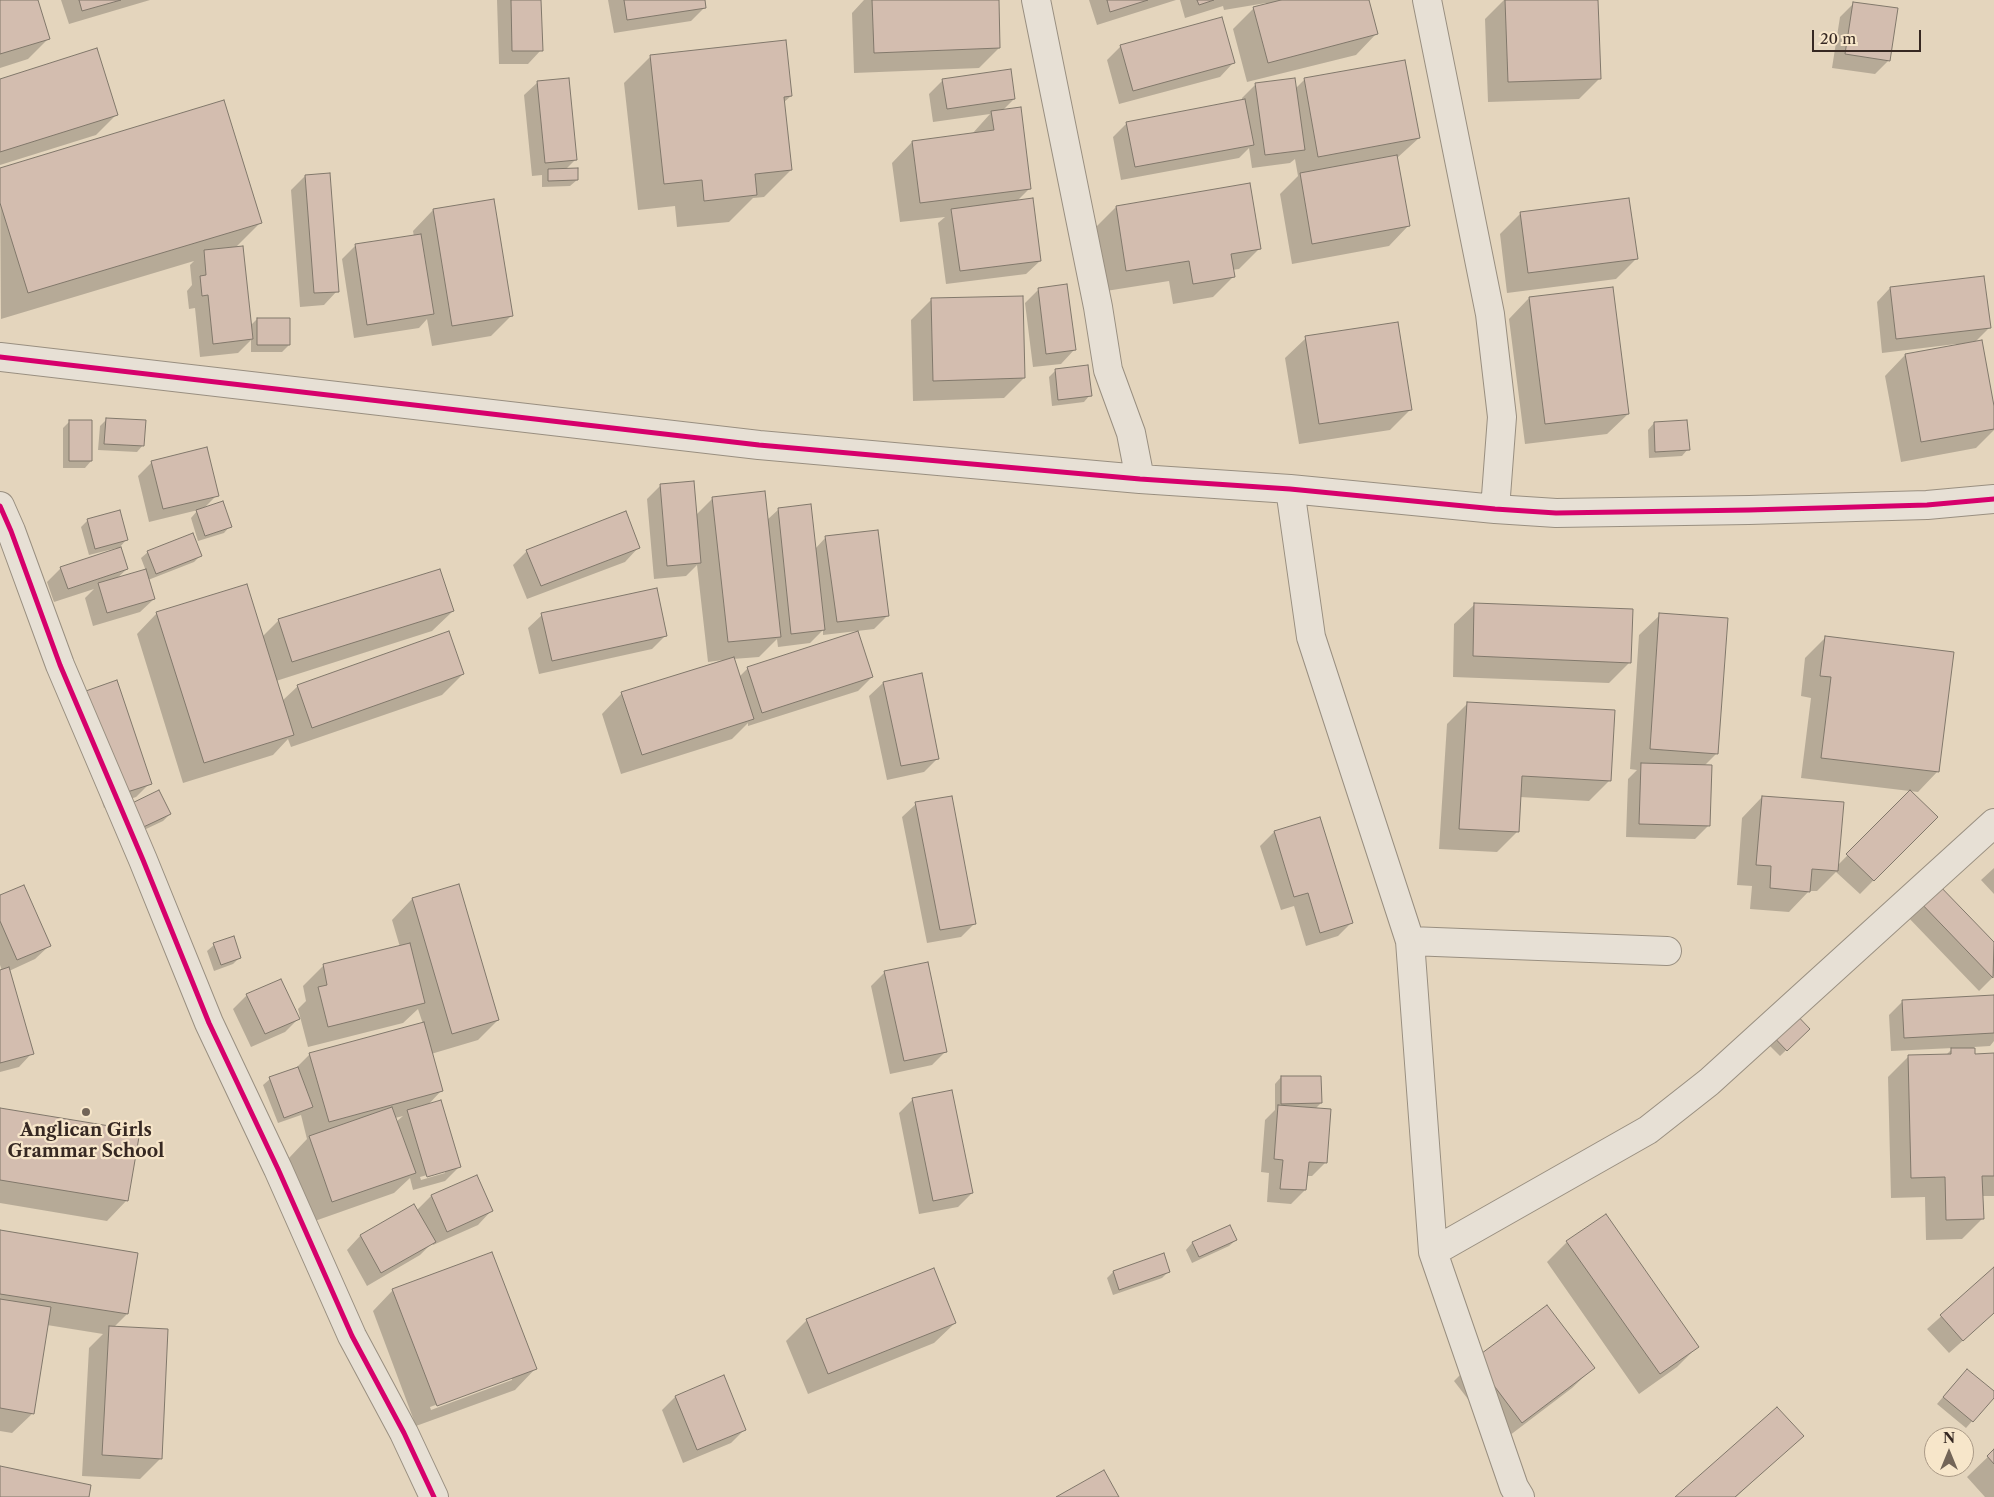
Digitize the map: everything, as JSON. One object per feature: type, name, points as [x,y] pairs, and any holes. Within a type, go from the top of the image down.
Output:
[{"type":"street","points":[[1036,0],[1098,307],[1108,370],[1131,433],[1140,479]]},
{"type":"street","points":[[1426,0],[1490,314],[1502,417],[1495,509]]},
{"type":"street","points":[[0,357],[759,445],[1140,479],[1290,489],[1495,509],[1556,513],[1749,510],[1927,504],[1994,499]]},
{"type":"street","points":[[1290,489],[1311,637],[1410,941],[1432,1252],[1514,1486],[1520,1497]]},
{"type":"street","points":[[0,506],[60,665],[143,860],[209,1023],[278,1169],[352,1336],[404,1433],[434,1497]]},
{"type":"street","points":[[1432,1252],[1648,1130],[1709,1082],[1994,823]]},
{"type":"street","points":[[1410,941],[1667,951]]},
{"type":"building","points":[[0,0],[38,0],[50,39],[0,54]]},
{"type":"building","points":[[79,0],[121,0],[82,11]]},
{"type":"building","points":[[511,0],[541,0],[543,51],[512,51]]},
{"type":"building","points":[[624,0],[705,0],[706,8],[627,20]]},
{"type":"building","points":[[872,0],[999,0],[1000,48],[874,53]]},
{"type":"building","points":[[1107,0],[1148,0],[1110,12]]},
{"type":"building","points":[[1197,0],[1214,0],[1199,5]]},
{"type":"building","points":[[1281,0],[1369,0],[1378,34],[1268,63],[1253,7]]},
{"type":"building","points":[[1505,0],[1598,0],[1601,79],[1508,82]]},
{"type":"building","points":[[1853,2],[1898,8],[1890,61],[1845,54]]},
{"type":"building","points":[[1222,17],[1235,63],[1133,91],[1120,45]]},
{"type":"building","points":[[786,40],[792,96],[784,97],[792,170],[755,174],[757,195],[704,201],[702,180],[664,184],[650,55]]},
{"type":"building","points":[[97,48],[118,115],[0,152],[0,79]]},
{"type":"building","points":[[1405,60],[1420,138],[1318,157],[1304,78]]},
{"type":"building","points":[[1011,69],[1015,99],[947,109],[942,79]]},
{"type":"building","points":[[569,78],[577,160],[545,163],[537,81]]},
{"type":"building","points":[[1295,78],[1305,150],[1265,155],[1255,83]]},
{"type":"building","points":[[1245,99],[1254,145],[1135,167],[1126,122]]},
{"type":"building","points":[[224,100],[262,223],[28,293],[0,203],[0,168]]},
{"type":"building","points":[[1021,107],[1031,189],[920,203],[912,141],[994,130],[991,111]]},
{"type":"building","points":[[1397,155],[1410,226],[1312,244],[1300,173]]},
{"type":"building","points":[[578,168],[578,180],[548,181],[548,169]]},
{"type":"building","points":[[330,173],[339,292],[314,293],[305,175]]},
{"type":"building","points":[[1250,183],[1261,249],[1231,254],[1235,277],[1193,284],[1189,261],[1126,271],[1116,206]]},
{"type":"building","points":[[1033,198],[1041,261],[960,271],[951,209]]},
{"type":"building","points":[[1629,198],[1638,259],[1528,273],[1520,212]]},
{"type":"building","points":[[494,199],[513,316],[452,326],[433,209]]},
{"type":"building","points":[[421,234],[434,314],[367,325],[355,244]]},
{"type":"building","points":[[243,246],[253,339],[213,344],[208,295],[202,296],[200,276],[206,275],[204,250]]},
{"type":"building","points":[[1984,276],[1991,328],[1896,339],[1890,287]]},
{"type":"building","points":[[1067,284],[1076,350],[1046,354],[1038,288]]},
{"type":"building","points":[[1613,287],[1629,414],[1545,424],[1529,297]]},
{"type":"building","points":[[1023,296],[1025,378],[933,381],[931,298]]},
{"type":"building","points":[[257,318],[290,318],[290,345],[257,345]]},
{"type":"building","points":[[1398,322],[1412,410],[1319,424],[1305,336]]},
{"type":"building","points":[[1982,340],[1994,406],[1994,429],[1921,442],[1905,354]]},
{"type":"building","points":[[1088,365],[1092,396],[1058,400],[1055,369]]},
{"type":"building","points":[[106,418],[146,420],[144,446],[104,444]]},
{"type":"building","points":[[69,420],[92,420],[92,461],[69,461]]},
{"type":"building","points":[[1687,420],[1690,450],[1655,452],[1654,422]]},
{"type":"building","points":[[207,447],[219,496],[163,509],[151,461]]},
{"type":"building","points":[[694,481],[701,563],[667,566],[660,484]]},
{"type":"building","points":[[765,491],[781,637],[728,642],[712,497]]},
{"type":"building","points":[[223,501],[232,527],[205,536],[196,510]]},
{"type":"building","points":[[811,504],[825,630],[791,634],[778,508]]},
{"type":"building","points":[[120,510],[128,540],[95,549],[87,519]]},
{"type":"building","points":[[626,511],[640,548],[541,586],[526,550]]},
{"type":"building","points":[[878,530],[889,616],[837,622],[825,536]]},
{"type":"building","points":[[193,533],[202,556],[156,574],[147,551]]},
{"type":"building","points":[[121,547],[128,569],[68,589],[60,567]]},
{"type":"building","points":[[146,569],[155,599],[107,613],[98,583]]},
{"type":"building","points":[[440,569],[454,611],[292,662],[278,619]]},
{"type":"building","points":[[247,584],[294,735],[204,763],[156,612]]},
{"type":"building","points":[[657,588],[667,636],[552,661],[541,613]]},
{"type":"building","points":[[1474,603],[1633,609],[1631,663],[1473,656]]},
{"type":"building","points":[[1659,613],[1728,618],[1718,754],[1650,749]]},
{"type":"building","points":[[449,631],[464,674],[312,728],[297,685]]},
{"type":"building","points":[[858,631],[873,677],[762,713],[747,667]]},
{"type":"building","points":[[1825,636],[1954,652],[1939,772],[1821,758],[1831,677],[1820,676]]},
{"type":"building","points":[[734,657],[754,719],[642,755],[621,692]]},
{"type":"building","points":[[922,673],[939,759],[901,766],[883,682]]},
{"type":"building","points":[[117,680],[152,784],[118,795],[83,692]]},
{"type":"building","points":[[1467,702],[1615,710],[1611,781],[1522,776],[1519,832],[1459,829]]},
{"type":"building","points":[[1641,763],[1712,765],[1710,826],[1639,824]]},
{"type":"building","points":[[159,790],[171,814],[135,831],[124,807]]},
{"type":"building","points":[[1910,790],[1938,817],[1874,881],[1846,854]]},
{"type":"building","points":[[952,796],[976,924],[940,930],[915,802]]},
{"type":"building","points":[[1762,796],[1844,802],[1838,871],[1812,869],[1810,892],[1770,888],[1771,866],[1756,865]]},
{"type":"building","points":[[1320,817],[1353,923],[1320,933],[1308,893],[1294,897],[1274,831]]},
{"type":"building","points":[[1935,881],[1994,942],[1993,978],[1917,899]]},
{"type":"building","points":[[459,884],[499,1020],[452,1034],[412,898]]},
{"type":"building","points":[[24,885],[51,946],[17,960],[0,921],[0,895]]},
{"type":"building","points":[[234,936],[241,958],[221,965],[213,943]]},
{"type":"building","points":[[410,943],[425,1003],[328,1027],[318,987],[327,985],[323,964]]},
{"type":"building","points":[[928,962],[947,1052],[904,1061],[884,971]]},
{"type":"building","points":[[9,967],[34,1054],[0,1063],[0,970]]},
{"type":"building","points":[[281,979],[300,1019],[265,1034],[246,994]]},
{"type":"building","points":[[1994,995],[1994,1033],[1904,1038],[1902,1000]]},
{"type":"building","points":[[1791,1009],[1810,1029],[1787,1051],[1768,1031]]},
{"type":"building","points":[[424,1022],[443,1091],[329,1122],[309,1053]]},
{"type":"building","points":[[1951,1048],[1975,1048],[1975,1054],[1994,1053],[1994,1176],[1982,1176],[1984,1219],[1946,1220],[1945,1177],[1911,1178],[1908,1055],[1951,1054]]},
{"type":"building","points":[[298,1067],[313,1107],[284,1118],[269,1077]]},
{"type":"building","points":[[1281,1076],[1321,1076],[1322,1103],[1281,1104]]},
{"type":"building","points":[[952,1090],[973,1193],[933,1201],[912,1098]]},
{"type":"building","points":[[441,1100],[461,1167],[427,1177],[407,1110]]},
{"type":"building","points":[[1278,1105],[1331,1109],[1327,1163],[1309,1162],[1306,1190],[1280,1189],[1283,1160],[1274,1159]]},
{"type":"building","points":[[392,1107],[416,1173],[332,1202],[309,1136]]},
{"type":"building","points":[[0,1108],[140,1131],[128,1201],[0,1180]]},
{"type":"building","points":[[477,1175],[493,1211],[447,1232],[431,1195]]},
{"type":"building","points":[[414,1204],[436,1242],[381,1273],[360,1235]]},
{"type":"building","points":[[1606,1214],[1699,1347],[1660,1374],[1566,1241]]},
{"type":"building","points":[[1230,1225],[1237,1240],[1199,1257],[1192,1242]]},
{"type":"building","points":[[0,1230],[138,1253],[128,1314],[0,1294]]},
{"type":"building","points":[[492,1252],[537,1369],[437,1406],[392,1289]]},
{"type":"building","points":[[1164,1253],[1170,1272],[1119,1290],[1113,1271]]},
{"type":"building","points":[[1994,1267],[1994,1313],[1963,1341],[1940,1315]]},
{"type":"building","points":[[934,1268],[956,1323],[828,1374],[806,1319]]},
{"type":"building","points":[[0,1299],[51,1307],[34,1414],[0,1408]]},
{"type":"building","points":[[1547,1305],[1595,1368],[1522,1423],[1474,1359]]},
{"type":"building","points":[[109,1326],[168,1329],[162,1459],[102,1455]]},
{"type":"building","points":[[1967,1369],[1994,1391],[1994,1398],[1973,1422],[1943,1397]]},
{"type":"building","points":[[724,1375],[746,1430],[697,1450],[675,1396]]},
{"type":"building","points":[[1777,1407],[1804,1436],[1735,1497],[1675,1497]]},
{"type":"building","points":[[1994,1449],[1994,1464],[1987,1456]]},
{"type":"building","points":[[0,1466],[91,1485],[89,1497],[0,1497]]},
{"type":"building","points":[[1104,1470],[1119,1497],[1056,1497]]},
{"type":"cycle path","points":[[0,357],[759,445],[1140,479],[1290,489],[1495,509],[1556,513],[1749,510],[1927,505],[1994,499]]},
{"type":"cycle path","points":[[0,506],[60,665],[143,860],[209,1023],[278,1169],[352,1336],[404,1433],[434,1497]]},
{"type":"place","name":"Anglican Girls Grammar School","points":[[86,1112]]}]
